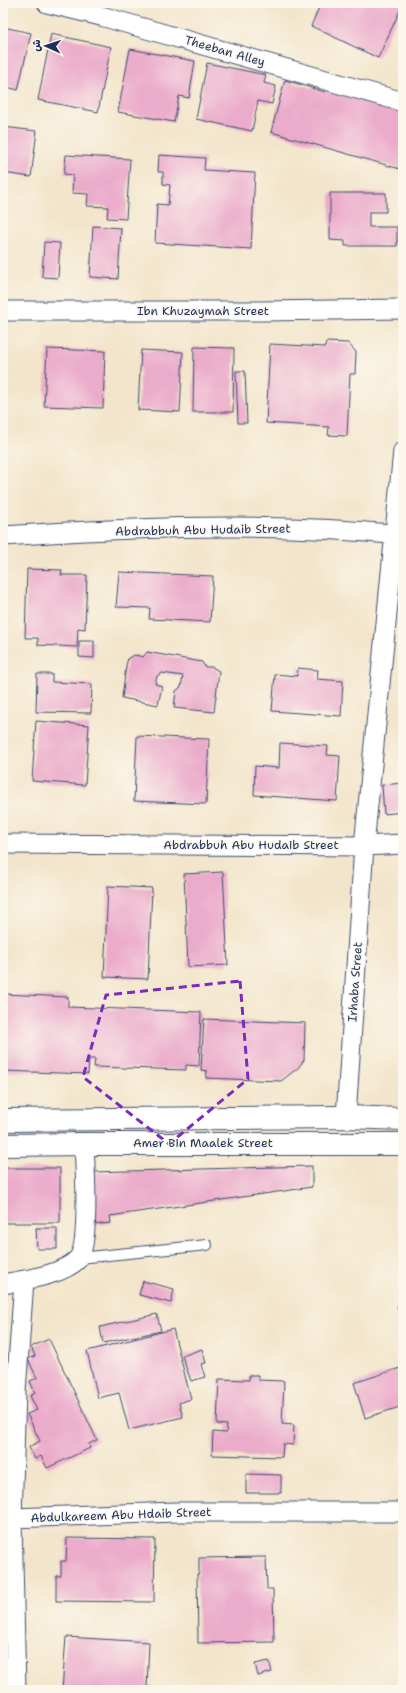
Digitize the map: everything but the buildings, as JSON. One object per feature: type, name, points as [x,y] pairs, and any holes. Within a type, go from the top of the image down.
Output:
[{"type":"street","name":"Theeban Alley","points":[[47,3],[101,16],[403,102]]},
{"type":"street","name":"Ibn Khuzaymah Street","points":[[3,311],[262,311],[403,309]]},
{"type":"street","name":"Irhaba Street","points":[[346,1118],[364,846],[399,534],[403,451]]},
{"type":"street","name":"Abdrabbuh Abu Hudaib Street","points":[[3,536],[52,533],[226,528],[324,528],[399,534]]},
{"type":"street","name":"Abdrabbuh Abu Hudaib Street","points":[[3,844],[364,846],[403,844]]},
{"type":"street","name":"Amer Bin Maalek Street","points":[[3,1120],[403,1118]]},
{"type":"street","points":[[3,1284],[24,1280],[69,1266],[79,1258],[85,1236],[86,1195],[84,1144]]},
{"type":"street","name":"Amer Bin Maalek Street","points":[[3,1145],[403,1144]]},
{"type":"street","points":[[16,1690],[12,1518],[16,1392],[24,1280]]},
{"type":"street","name":"Abdulkareem Abu Hdaib Street","points":[[12,1518],[176,1512],[403,1512]]},
{"type":"lane","points":[[79,1258],[207,1245]]},
{"type":"highlighted area","points":[[240,981],[248,1079],[169,1144],[83,1077],[106,995]]}]
